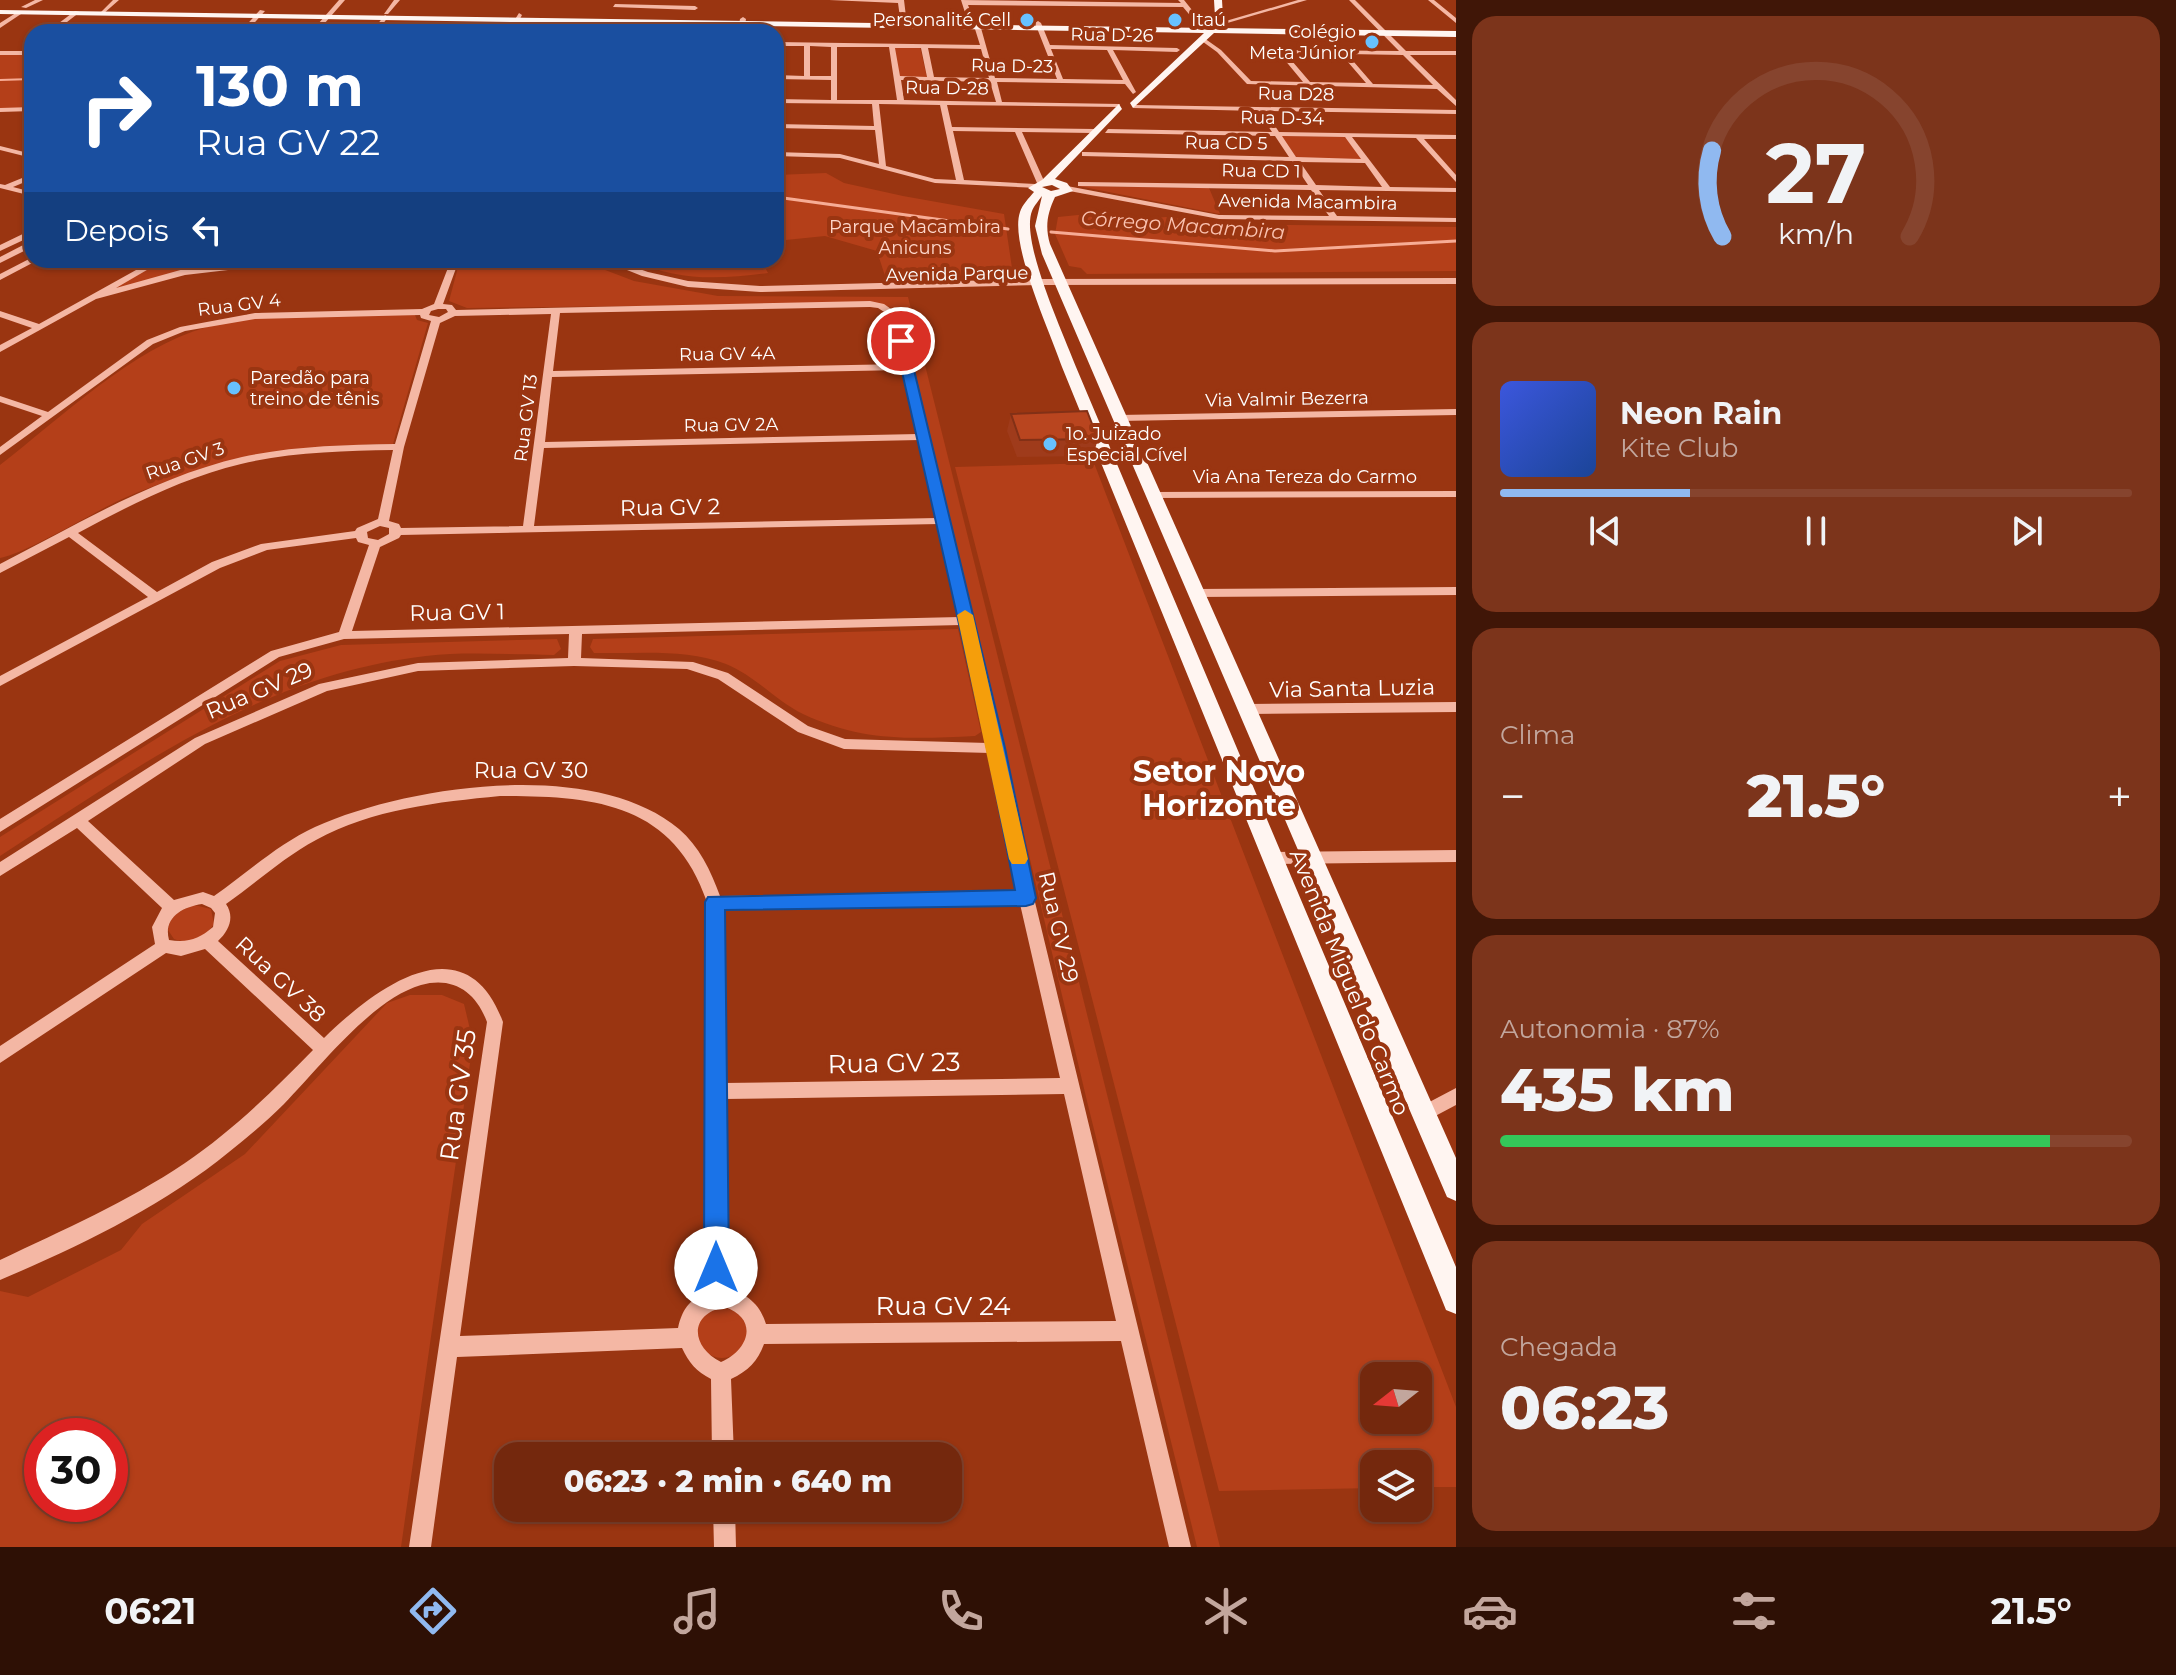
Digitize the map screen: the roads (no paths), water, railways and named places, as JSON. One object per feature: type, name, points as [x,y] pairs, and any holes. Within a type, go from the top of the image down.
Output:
[{"type":"main road","points":[[1042,187],[1065,187],[1063,180],[1108,131],[1126,106],[1198,33],[1211,14],[1210,0]]},
{"type":"main road","points":[[1214,28],[1219,17],[1218,0]]},
{"type":"main road","points":[[0,10],[611,18],[742,24],[1039,25],[1173,29],[1198,33]]},
{"type":"main road","points":[[22,10],[103,11]]},
{"type":"main road","points":[[611,18],[694,13],[742,24]]},
{"type":"main road","points":[[1240,19],[1250,28]]},
{"type":"main road","points":[[1039,25],[1198,33],[1250,28]]},
{"type":"main road","points":[[1042,187],[1092,131],[1126,106],[1133,92],[1198,33],[1214,28],[1456,32]]},
{"type":"main road","name":"Avenida Miguel do Carmo","points":[[1042,187],[1040,231],[1046,284],[1069,367],[1456,1300]]},
{"type":"main road","name":"Avenida Miguel do Carmo","points":[[1042,187],[1025,213],[1025,234],[1046,284],[1119,418],[1456,1188]]},
{"type":"main road","points":[[1069,367],[1098,408],[1119,418]]},
{"type":"street","points":[[0,26],[40,0]]},
{"type":"street","points":[[103,11],[116,0]]},
{"type":"street","points":[[318,24],[339,0]]},
{"type":"street","points":[[380,24],[397,0]]},
{"type":"street","points":[[611,18],[616,3],[694,13],[698,0]]},
{"type":"street","points":[[832,0],[901,0],[904,23]]},
{"type":"street","points":[[1214,28],[1304,0]]},
{"type":"street","points":[[1352,0],[1456,104]]},
{"type":"street","points":[[1431,0],[1456,21]]},
{"type":"street","points":[[1000,105],[984,47],[964,1],[1182,3],[1198,33],[1219,51],[1245,82],[1439,87]]},
{"type":"street","points":[[61,24],[77,12]]},
{"type":"street","points":[[250,24],[260,13]]},
{"type":"street","points":[[514,24],[518,17]]},
{"type":"street","points":[[1039,25],[1061,81]]},
{"type":"street","points":[[784,44],[984,47]]},
{"type":"street","points":[[807,44],[807,78]]},
{"type":"street","points":[[834,45],[834,102]]},
{"type":"street","points":[[892,45],[901,103]]},
{"type":"street","points":[[924,46],[931,79]]},
{"type":"street","name":"Rua D-26","points":[[1047,47],[1177,50]]},
{"type":"street","points":[[1109,48],[1133,92]]},
{"type":"street","points":[[0,53],[24,51]]},
{"type":"street","points":[[1342,52],[1372,86]]},
{"type":"street","points":[[1309,85],[1282,53],[1456,53]]},
{"type":"street","points":[[784,77],[834,78]]},
{"type":"street","name":"Rua D-23","points":[[897,78],[1126,82]]},
{"type":"street","name":"Rua D-28","points":[[784,101],[1126,106]]},
{"type":"street","points":[[875,102],[883,168]]},
{"type":"street","points":[[943,103],[961,183]]},
{"type":"street","name":"Rua D28","points":[[1126,106],[1456,112]]},
{"type":"street","points":[[0,110],[24,109]]},
{"type":"street","points":[[1260,109],[1335,219]]},
{"type":"street","points":[[784,126],[877,128]]},
{"type":"street","points":[[949,129],[1092,131]]},
{"type":"street","points":[[840,156],[922,179],[1042,187],[1018,130]]},
{"type":"street","name":"Rua D-34","points":[[1108,131],[1456,137]]},
{"type":"street","points":[[1347,135],[1388,189]]},
{"type":"street","points":[[1418,136],[1456,180]]},
{"type":"street","points":[[0,148],[24,154]]},
{"type":"street","points":[[784,154],[881,155]]},
{"type":"street","name":"Rua CD 5","points":[[1085,154],[1367,161]]},
{"type":"street","points":[[3,187],[24,179]]},
{"type":"street","name":"Rua CD 1","points":[[1065,187],[1087,184],[1456,190]]},
{"type":"street","points":[[3,187],[24,192]]},
{"type":"street","name":"Avenida Macambira","points":[[1065,187],[1219,217],[1456,220]]},
{"type":"street","points":[[0,248],[24,237]]},
{"type":"street","points":[[0,260],[24,248]]},
{"type":"street","points":[[0,277],[24,265]]},
{"type":"street","points":[[0,349],[146,268]]},
{"type":"street","points":[[94,297],[184,272],[219,268]]},
{"type":"street","points":[[438,306],[452,268]]},
{"type":"street","name":"Avenida Parque","points":[[614,268],[639,278],[730,292],[1046,284]]},
{"type":"street","name":"Avenida Parque","points":[[628,268],[721,288],[1046,284]]},
{"type":"street","points":[[1046,284],[1456,281]]},
{"type":"street","points":[[453,313],[449,307],[438,306],[424,312],[425,317],[436,320],[453,313],[881,306],[896,316],[996,748]]},
{"type":"street","name":"Rua GV 13","points":[[528,530],[556,311]]},
{"type":"street","name":"Rua GV 4","points":[[0,452],[150,342],[183,329],[255,316],[424,312]]},
{"type":"street","points":[[0,314],[39,327]]},
{"type":"street","points":[[383,522],[399,447],[436,320]]},
{"type":"street","name":"Rua GV 4A","points":[[548,374],[907,367]]},
{"type":"street","points":[[0,399],[48,415]]},
{"type":"street","name":"Via Valmir Bezerra","points":[[1119,418],[1456,412]]},
{"type":"street","name":"Rua GV 2A","points":[[539,445],[923,437]]},
{"type":"street","name":"Rua GV 3","points":[[0,569],[141,495],[242,461],[336,448],[399,447]]},
{"type":"street","name":"Via Ana Tereza do Carmo","points":[[1153,495],[1456,494]]},
{"type":"street","name":"Rua GV 2","points":[[398,532],[943,521]]},
{"type":"street","points":[[0,682],[216,565],[265,547],[360,534],[369,524],[383,522],[395,526],[398,532],[386,542],[375,544],[365,542],[360,534]]},
{"type":"street","points":[[71,533],[155,596]]},
{"type":"street","points":[[344,635],[375,544]]},
{"type":"street","points":[[1195,593],[1456,591]]},
{"type":"street","name":"Rua GV 1","points":[[0,826],[275,654],[344,635],[967,621]]},
{"type":"street","points":[[574,662],[576,630]]},
{"type":"street","name":"Rua GV 29","points":[[0,870],[200,741],[324,687],[418,667],[574,662],[688,665],[723,676],[803,729],[844,744],[996,748],[1026,898],[1180,1547]]},
{"type":"street","name":"Via Santa Luzia","points":[[1248,709],[1456,707]]},
{"type":"street","name":"Rua GV 30","points":[[217,902],[318,831],[365,812],[420,798],[519,791],[595,794],[637,809],[672,831],[705,869],[715,902],[716,1298]]},
{"type":"street","points":[[78,820],[172,908]]},
{"type":"street","points":[[1273,858],[1456,856]]},
{"type":"street","points":[[0,1055],[164,946],[190,949],[207,941],[223,922],[224,915],[217,902],[195,898],[172,908],[159,927],[164,946]]},
{"type":"street","points":[[715,902],[1026,898]]},
{"type":"street","name":"Rua GV 38","points":[[207,941],[325,1050]]},
{"type":"street","name":"Rua GV 35","points":[[0,1270],[142,1202],[217,1150],[274,1102],[325,1050],[400,985],[423,977],[449,978],[478,987],[490,1003],[495,1022],[420,1547]]},
{"type":"street","name":"Rua GV 23","points":[[717,1091],[1072,1086]]},
{"type":"street","points":[[1424,1114],[1456,1096]]},
{"type":"street","points":[[716,1298],[733,1299],[742,1304],[755,1321],[757,1334],[750,1357],[741,1365],[721,1373],[702,1365],[695,1358],[688,1338],[692,1316],[699,1306],[716,1298]]},
{"type":"street","name":"Rua GV 24","points":[[757,1334],[1129,1331]]},
{"type":"street","points":[[448,1347],[688,1338]]},
{"type":"street","points":[[721,1373],[723,1442]]},
{"type":"street","points":[[724,1522],[725,1547]]},
{"type":"waterway","name":"Córrego Macambira","points":[[0,80],[24,79]]},
{"type":"waterway","name":"Córrego Macambira","points":[[784,198],[1008,229]]},
{"type":"waterway","name":"Córrego Macambira","points":[[1051,232],[1275,251],[1456,241]]},
{"type":"place","name":"Personalité Cell","points":[[1027,20]]},
{"type":"place","name":"Itaú","points":[[1175,20]]},
{"type":"place","name":"Colégio Meta Júnior","points":[[1372,42]]},
{"type":"place","name":"Paredão para treino de tênis","points":[[234,388]]},
{"type":"place","name":"1o. Juizado Especial Cível","points":[[1050,444]]},
{"type":"district","name":"Setor Novo Horizonte","points":[[1219,789]]},
{"type":"park label","name":"Parque Macambira Anicuns","points":[[915,237]]}]
